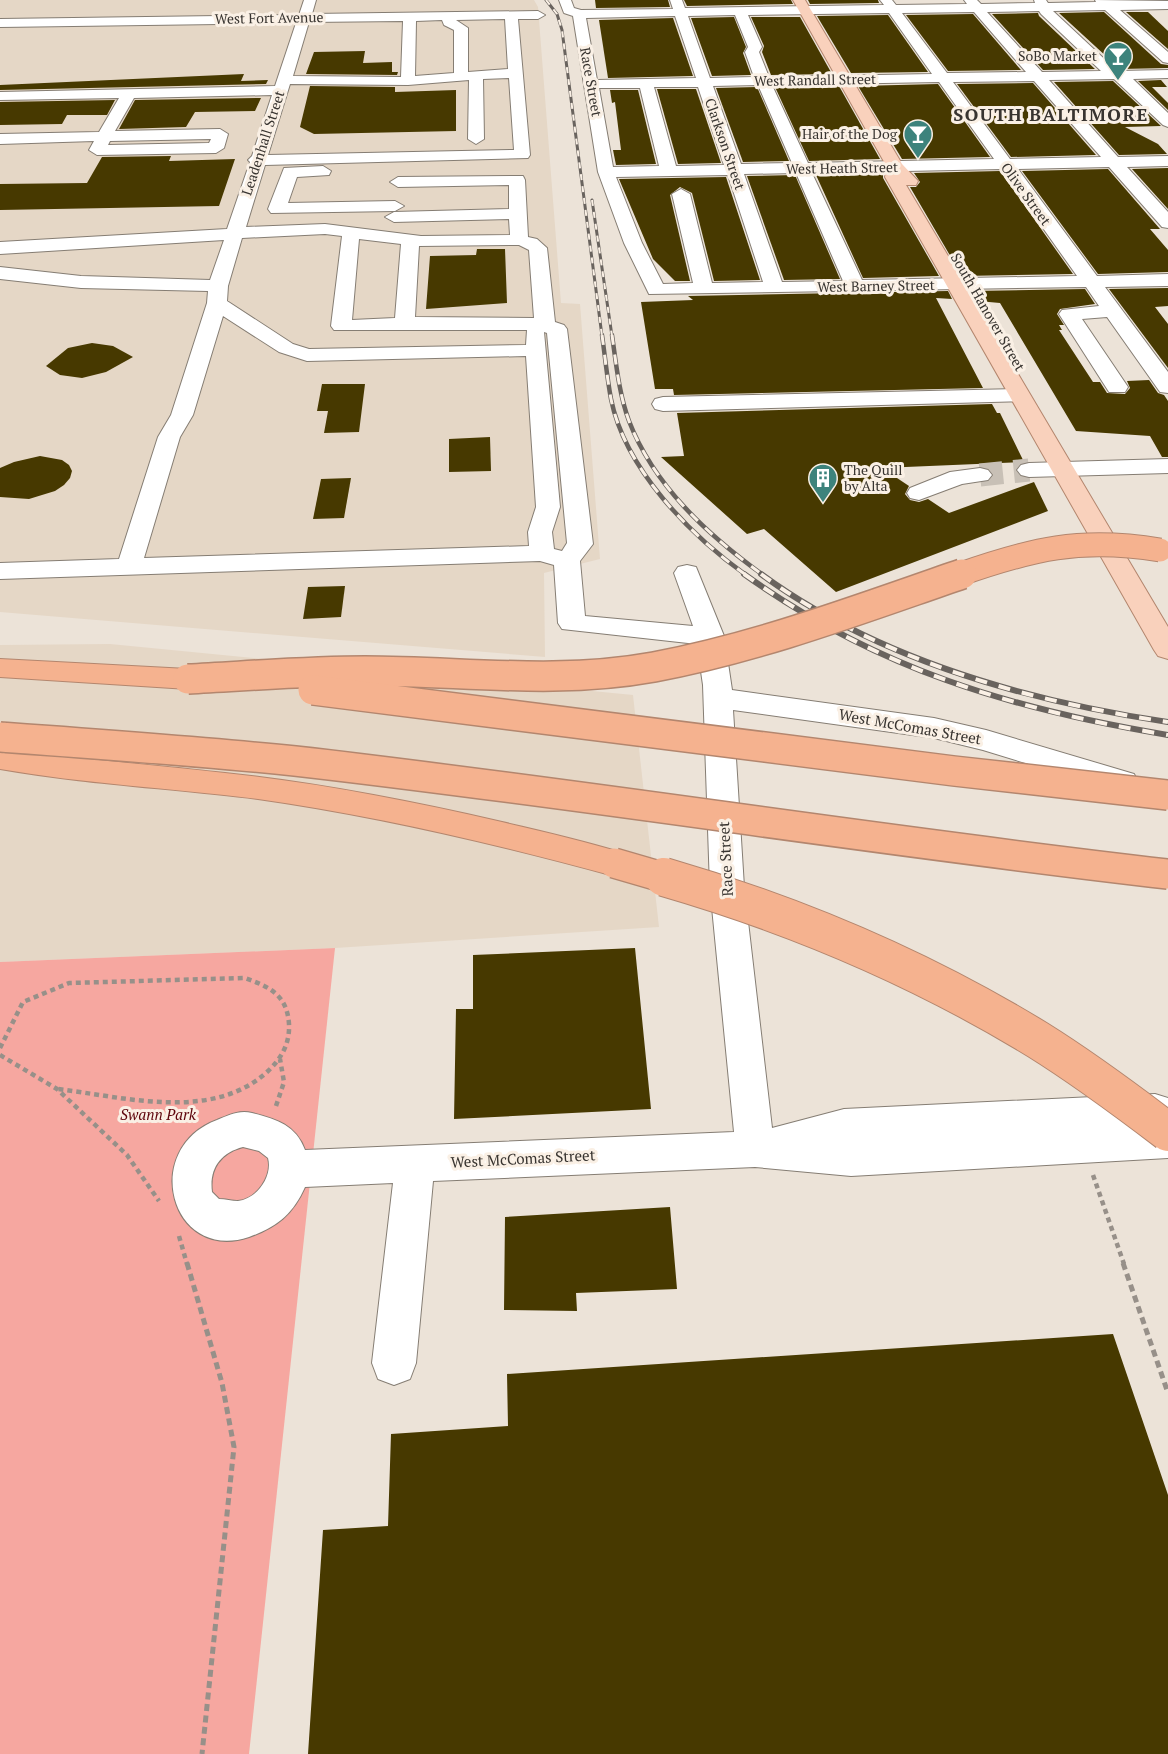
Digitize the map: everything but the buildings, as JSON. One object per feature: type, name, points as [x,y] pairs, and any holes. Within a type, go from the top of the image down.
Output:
[{"type":"highway","points":[[188,679],[365,671],[517,678],[642,669],[775,639],[1049,546],[1109,543],[1168,551]]},
{"type":"highway","points":[[0,668],[188,679],[464,707],[944,771],[1168,793]]},
{"type":"highway","points":[[0,737],[159,748],[347,766],[965,850],[1168,874]]},
{"type":"highway","points":[[0,758],[35,765],[257,788],[376,806],[522,838],[681,881],[810,924],[930,977],[1058,1051],[1168,1132]]},
{"type":"main road","name":"South Hanover Street","points":[[802,5],[895,167],[893,177],[964,284],[1051,424],[1060,468]]},
{"type":"main road","name":"South Hanover Street","points":[[964,284],[1018,396],[1168,650]]},
{"type":"street","name":"Leadenhall Street","points":[[129,567],[169,437],[182,415],[256,160],[310,0]]},
{"type":"street","points":[[564,0],[569,10],[580,22],[601,29]]},
{"type":"street","points":[[580,22],[678,6],[740,12],[802,5],[1105,3],[1168,5]]},
{"type":"street","points":[[1105,3],[1165,54]]},
{"type":"street","points":[[974,4],[1168,223]]},
{"type":"street","points":[[1042,4],[1108,70],[1125,80],[1168,122]]},
{"type":"street","name":"Olive Street","points":[[889,5],[1089,282],[1168,387]]},
{"type":"street","name":"Clarkson Street","points":[[678,6],[775,288]]},
{"type":"street","points":[[221,19],[225,11],[279,10]]},
{"type":"street","points":[[740,12],[755,47],[753,52],[763,81],[855,287]]},
{"type":"street","points":[[644,13],[648,28]]},
{"type":"street","points":[[256,160],[522,155],[511,15]]},
{"type":"street","name":"West Fort Avenue","points":[[0,23],[538,15]]},
{"type":"street","points":[[408,81],[410,16]]},
{"type":"street","points":[[449,16],[449,22],[461,28],[482,139],[522,138]]},
{"type":"street","name":"Race Street","points":[[580,22],[606,172],[633,243],[656,290]]},
{"type":"street","points":[[1126,22],[1149,22]]},
{"type":"street","points":[[0,96],[129,93],[517,74]]},
{"type":"street","name":"West Randall Street","points":[[591,84],[1168,74]]},
{"type":"street","points":[[646,83],[669,171]]},
{"type":"street","points":[[101,143],[129,93]]},
{"type":"street","points":[[93,120],[139,114]]},
{"type":"street","points":[[0,127],[29,127],[52,121]]},
{"type":"street","points":[[0,139],[101,143],[222,129]]},
{"type":"street","points":[[405,324],[401,238],[394,196],[401,152],[417,140]]},
{"type":"street","name":"West Heath Street","points":[[606,172],[1168,161]]},
{"type":"street","points":[[378,170],[290,172],[277,209],[394,196],[517,196],[519,240]]},
{"type":"street","points":[[284,190],[306,189]]},
{"type":"street","points":[[681,194],[704,289]]},
{"type":"street","points":[[394,196],[518,214]]},
{"type":"street","points":[[351,233],[341,326],[455,322],[472,327],[544,319],[556,329],[580,544],[567,561],[572,623],[710,636]]},
{"type":"street","points":[[0,248],[234,234],[264,237],[351,233],[401,238],[519,240],[531,243],[538,248],[544,319],[535,330],[548,507],[540,532],[542,553]]},
{"type":"street","points":[[0,273],[217,295],[286,348],[307,355],[523,351]]},
{"type":"street","name":"West Barney Street","points":[[656,290],[1168,280]]},
{"type":"street","points":[[1112,311],[1069,314],[1117,387]]},
{"type":"street","points":[[663,404],[1018,396]]},
{"type":"street","points":[[1029,470],[1168,465]]},
{"type":"street","points":[[919,494],[958,477],[980,475]]},
{"type":"street","points":[[0,571],[542,553],[567,561]]},
{"type":"street","name":"Race Street","points":[[687,573],[710,636],[718,698],[727,887],[755,1149]]},
{"type":"street","name":"West McComas Street","points":[[718,698],[934,728],[986,740],[1168,793]]},
{"type":"street","name":"West McComas Street","points":[[755,1149],[844,1126],[1168,1110]]},
{"type":"street","points":[[243,1129],[260,1130],[273,1134],[283,1144],[289,1155],[291,1169],[286,1186],[276,1201],[252,1216],[225,1221],[208,1216],[196,1205],[190,1190],[191,1174],[198,1158],[210,1144],[225,1134],[243,1129]]},
{"type":"street","name":"West McComas Street","points":[[291,1169],[755,1149],[851,1158],[1168,1140]]},
{"type":"street","points":[[394,1363],[413,1196],[414,1164]]},
{"type":"path","points":[[0,1048],[23,1002],[69,983],[245,978],[267,986],[284,999],[288,1012],[290,1037],[280,1058],[268,1073],[244,1089],[226,1097],[206,1101],[169,1101],[57,1089]]},
{"type":"path","points":[[0,1055],[57,1089],[127,1155],[161,1204]]},
{"type":"path","points":[[260,1130],[282,1094],[285,1073],[280,1058]]},
{"type":"path","points":[[1092,1173],[1168,1393]]},
{"type":"path","points":[[176,1227],[222,1383],[234,1447],[202,1754]]},
{"type":"shaded area","points":[[0,0],[534,0],[538,7],[561,303],[580,304],[600,559],[544,573],[545,657],[0,612]]},
{"type":"shaded area","points":[[110,644],[633,695],[659,927],[335,948],[0,962],[0,645]]},
{"type":"green space","name":"Swann Park","points":[[335,948],[249,1754],[0,1754],[0,962]]},
{"type":"tunnel","points":[[980,475],[1029,470]]},
{"type":"railway","points":[[546,0],[557,14],[562,30],[602,336]]},
{"type":"railway","points":[[592,200],[612,336]]},
{"type":"railway","points":[[602,335],[611,399],[630,450],[645,475],[682,520],[746,575]]},
{"type":"railway","points":[[612,335],[618,378],[629,421],[653,467],[668,488],[703,526],[763,575]]},
{"type":"railway","points":[[744,574],[793,607],[843,635],[946,680],[1054,712],[1168,735]]},
{"type":"railway","points":[[761,574],[806,604],[854,630],[904,653],[955,672],[1008,689],[1061,702],[1168,722]]},
{"type":"place","name":"SoBo Market","points":[[1118,82]]},
{"type":"place","name":"Hair of the Dog","points":[[918,160]]},
{"type":"place","name":"The Quill by Alta","points":[[823,504]]},
{"type":"district","name":"SOUTH BALTIMORE","points":[[1051,115]]}]
